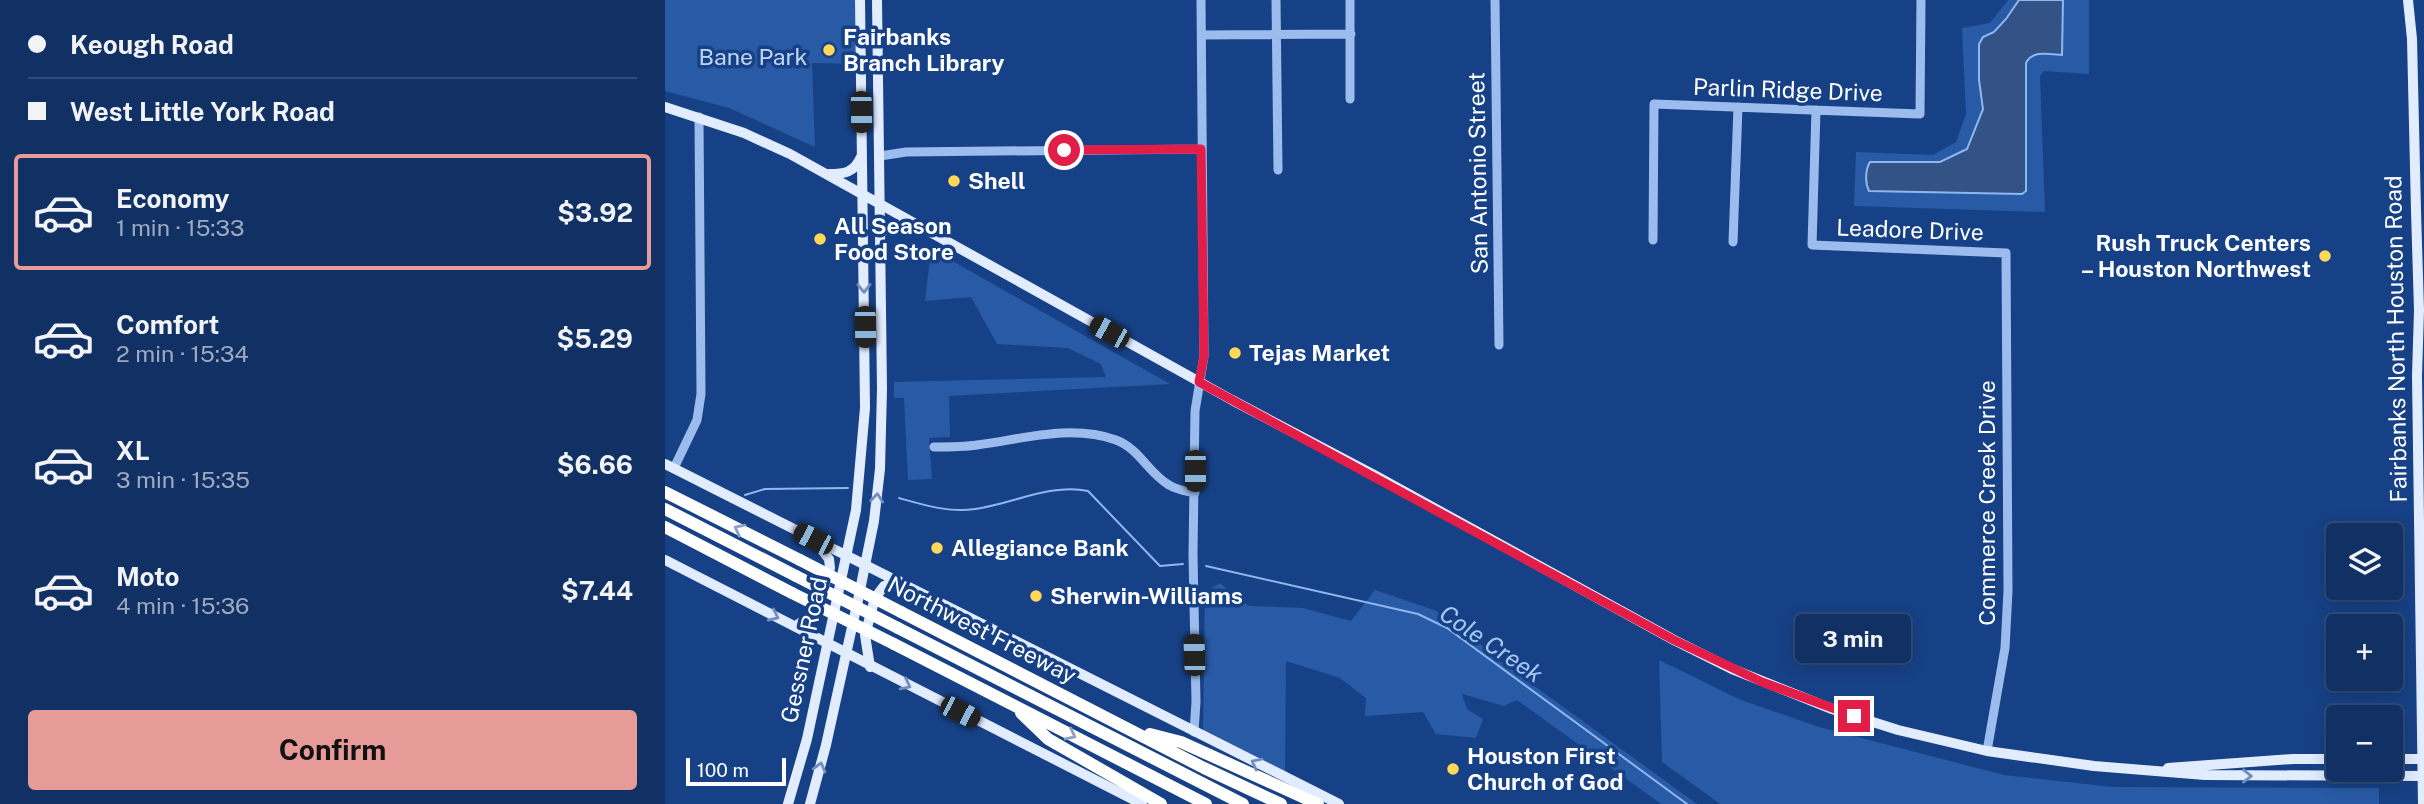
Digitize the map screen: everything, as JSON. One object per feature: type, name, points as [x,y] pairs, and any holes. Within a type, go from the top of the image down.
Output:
[{"type":"highway","name":"Northwest Freeway","points":[[665,492],[1281,804]]},
{"type":"highway","points":[[665,509],[1243,804]]},
{"type":"highway","points":[[665,527],[1206,804]]},
{"type":"highway","points":[[1011,704],[1048,739],[1161,804]]},
{"type":"highway","points":[[1133,730],[1181,742],[1318,804]]},
{"type":"main road","name":"Gessner Road","points":[[788,804],[807,739],[856,510],[864,418],[865,327],[860,0]]},
{"type":"main road","name":"Gessner Road","points":[[810,804],[826,745],[865,566],[880,469],[882,327],[877,0]]},
{"type":"main road","name":"Fairbanks North Houston Road","points":[[2409,0],[2419,105],[2423,804]]},
{"type":"main road","points":[[860,50],[878,50]]},
{"type":"main road","points":[[665,107],[744,133],[827,173],[1199,382],[1386,481],[1576,588],[1732,669],[1832,709],[1898,730],[1987,751],[2094,766],[2218,775],[2423,776]]},
{"type":"main road","points":[[827,173],[851,171],[862,155]]},
{"type":"main road","points":[[881,233],[889,226],[911,222]]},
{"type":"main road","points":[[865,327],[882,327]]},
{"type":"main road","points":[[864,418],[881,418]]},
{"type":"main road","points":[[669,466],[1339,804]]},
{"type":"main road","points":[[796,626],[816,611],[830,568],[829,559],[813,539]]},
{"type":"main road","points":[[665,560],[1142,804]]},
{"type":"main road","points":[[870,667],[865,635],[874,598],[884,586],[899,581]]},
{"type":"main road","points":[[807,739],[826,745]]},
{"type":"main road","points":[[2155,770],[2179,766],[2326,759]]},
{"type":"main road","points":[[2403,759],[2423,759]]},
{"type":"street","points":[[1194,732],[1195,411],[1204,356],[1201,0]]},
{"type":"street","points":[[1276,0],[1278,170]]},
{"type":"street","points":[[1350,0],[1350,99]]},
{"type":"street","name":"San Antonio Street","points":[[1495,0],[1499,345]]},
{"type":"street","name":"Parlin Ridge Drive","points":[[1653,240],[1654,104],[1920,114],[1921,0]]},
{"type":"street","points":[[1202,35],[1351,34]]},
{"type":"street","points":[[1733,242],[1738,107]]},
{"type":"street","name":"Leadore Drive","points":[[1816,110],[1812,245],[2006,253]]},
{"type":"street","points":[[669,466],[697,420],[701,394],[699,117]]},
{"type":"street","points":[[880,156],[906,152],[1201,149]]},
{"type":"street","name":"Commerce Creek Drive","points":[[1987,751],[2005,648],[2008,591],[2006,253]]},
{"type":"street","points":[[934,447],[977,445],[1050,434],[1094,435],[1125,444],[1165,483],[1177,489],[1195,492]]},
{"type":"green space","name":"Bane Park","points":[[665,0],[855,0],[856,64],[812,63],[815,147],[729,108],[665,91]]},
{"type":"green space","points":[[2008,0],[2089,0],[2089,74],[2044,71],[2040,76],[2045,212],[1854,206],[1856,152],[1933,155],[1956,142],[1966,114],[1962,28],[1990,23]]},
{"type":"green space","points":[[931,249],[1170,384],[949,396],[950,437],[929,438],[932,479],[908,480],[904,398],[894,398],[894,382],[1106,377],[1101,364],[1068,348],[997,344],[971,297],[925,301]]},
{"type":"green space","points":[[1220,583],[1249,606],[1303,608],[1351,621],[1375,590],[1437,611],[1445,623],[1493,652],[1497,659],[1697,804],[1661,804],[1517,700],[1504,706],[1462,694],[1467,709],[1483,719],[1476,738],[1436,734],[1423,712],[1365,716],[1366,698],[1340,678],[1286,661],[1285,774],[1203,733],[1205,592]]},
{"type":"green space","points":[[1659,660],[1741,700],[1819,727],[2004,775],[2113,787],[2379,788],[2379,804],[1720,804],[1662,762]]},
{"type":"shaded area","points":[[2019,0],[2063,0],[2062,55],[2037,54],[2026,63],[2026,191],[2022,194],[1869,191],[1866,176],[1870,162],[1940,162],[1967,149],[1983,109],[1979,80],[1979,44],[1983,37],[1994,32],[2006,19]]},
{"type":"waterway","name":"Cole Creek","points":[[745,495],[765,489],[848,488]]},
{"type":"waterway","name":"Cole Creek","points":[[899,498],[937,508],[965,510],[1046,492],[1074,489],[1088,491],[1160,566],[1183,564]]},
{"type":"waterway","name":"Cole Creek","points":[[1206,566],[1418,614],[1447,628],[1687,804]]},
{"type":"place","name":"Fairbanks Branch Library","points":[[829,50]]},
{"type":"place","name":"Shell","points":[[954,181]]},
{"type":"place","name":"All Season Food Store","points":[[820,239]]},
{"type":"place","name":"Rush Truck Centers – Houston Northwest","points":[[2325,256]]},
{"type":"place","name":"Tejas Market","points":[[1235,353]]},
{"type":"place","name":"Allegiance Bank","points":[[937,548]]},
{"type":"place","name":"Sherwin-Williams","points":[[1036,596]]},
{"type":"place","name":"Houston First Church of God","points":[[1453,769]]},
{"type":"route","points":[[1064,150],[1201,149],[1204,356],[1199,382],[1674,640],[1762,682],[1854,716]]}]
